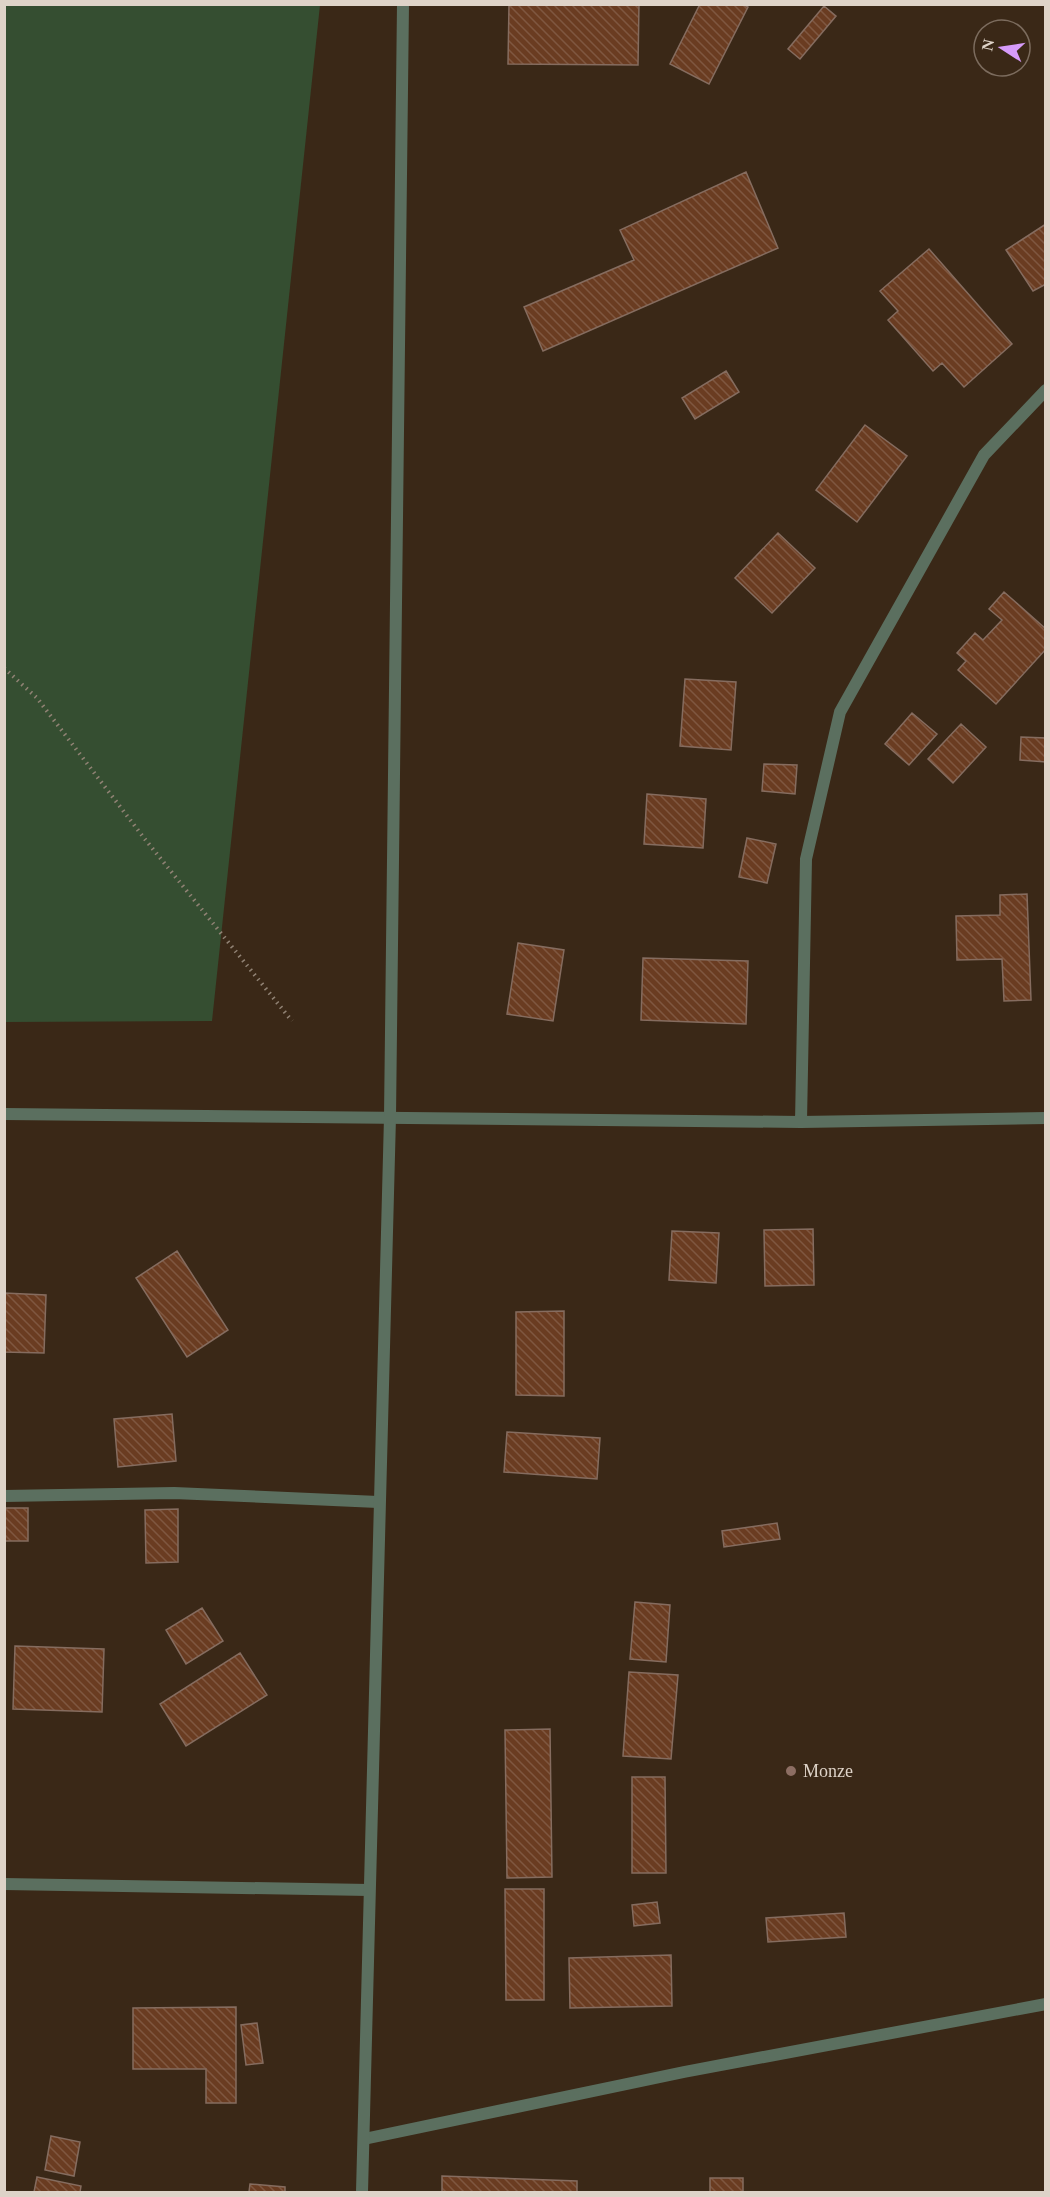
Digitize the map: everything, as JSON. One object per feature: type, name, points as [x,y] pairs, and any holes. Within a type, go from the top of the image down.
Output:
[{"type":"street","points":[[362,2193],[378,1502],[390,1117],[403,4]]},
{"type":"street","points":[[801,1122],[806,859],[840,712],[984,455],[1046,390]]},
{"type":"street","points":[[4,1114],[801,1122],[1046,1118]]},
{"type":"street","points":[[4,1496],[174,1493],[378,1502]]},
{"type":"street","points":[[4,1884],[369,1890]]},
{"type":"street","points":[[364,2139],[684,2072],[1046,2004]]},
{"type":"path","points":[[4,668],[38,698],[144,838],[292,1021]]},
{"type":"green space","points":[[4,5],[320,5],[212,1021],[5,1022]]},
{"type":"building","points":[[509,4],[639,4],[638,65],[508,64]]},
{"type":"building","points":[[700,4],[743,4],[748,7],[709,84],[670,64]]},
{"type":"building","points":[[824,6],[836,16],[800,59],[788,49]]},
{"type":"building","points":[[746,172],[778,248],[543,351],[524,307],[634,260],[620,230]]},
{"type":"building","points":[[1046,224],[1046,284],[1033,291],[1006,250]]},
{"type":"building","points":[[929,249],[1012,344],[964,387],[942,363],[933,371],[888,320],[898,311],[880,291]]},
{"type":"building","points":[[726,371],[739,392],[695,419],[682,398]]},
{"type":"building","points":[[865,425],[907,456],[857,522],[816,490]]},
{"type":"building","points":[[778,533],[815,568],[772,613],[735,578]]},
{"type":"building","points":[[1004,592],[1046,629],[1046,649],[996,704],[958,670],[966,661],[957,653],[975,633],[983,640],[1002,620],[989,609]]},
{"type":"building","points":[[685,679],[736,682],[731,750],[680,746]]},
{"type":"building","points":[[912,713],[937,734],[909,765],[885,744]]},
{"type":"building","points":[[961,724],[986,747],[953,783],[928,759]]},
{"type":"building","points":[[1021,737],[1046,738],[1046,762],[1020,760]]},
{"type":"building","points":[[764,764],[797,765],[795,794],[762,791]]},
{"type":"building","points":[[647,794],[706,799],[703,848],[644,844]]},
{"type":"building","points":[[747,838],[776,844],[767,883],[739,877]]},
{"type":"building","points":[[1027,894],[1031,1000],[1004,1001],[1002,959],[957,960],[956,916],[1000,915],[1000,895]]},
{"type":"building","points":[[518,943],[564,950],[553,1021],[507,1014]]},
{"type":"building","points":[[643,958],[748,961],[746,1024],[641,1020]]},
{"type":"building","points":[[813,1229],[814,1285],[765,1286],[764,1230]]},
{"type":"building","points":[[672,1231],[719,1233],[716,1283],[669,1280]]},
{"type":"building","points":[[177,1251],[228,1330],[187,1357],[136,1278]]},
{"type":"building","points":[[4,1293],[46,1295],[44,1353],[4,1352]]},
{"type":"building","points":[[564,1311],[564,1396],[516,1395],[516,1312]]},
{"type":"building","points":[[172,1414],[176,1461],[118,1467],[114,1419]]},
{"type":"building","points":[[507,1432],[600,1438],[597,1479],[504,1472]]},
{"type":"building","points":[[4,1508],[28,1508],[28,1541],[4,1541]]},
{"type":"building","points":[[178,1509],[178,1562],[146,1563],[145,1510]]},
{"type":"building","points":[[777,1523],[780,1539],[724,1547],[722,1531]]},
{"type":"building","points":[[635,1602],[670,1605],[666,1662],[630,1659]]},
{"type":"building","points":[[202,1608],[223,1641],[186,1664],[166,1630]]},
{"type":"building","points":[[15,1646],[104,1649],[102,1712],[13,1709]]},
{"type":"building","points":[[240,1653],[267,1695],[186,1746],[160,1704]]},
{"type":"building","points":[[629,1672],[678,1675],[671,1759],[623,1756]]},
{"type":"building","points":[[550,1729],[552,1877],[507,1878],[505,1730]]},
{"type":"building","points":[[632,1777],[665,1777],[666,1873],[632,1873]]},
{"type":"building","points":[[505,1889],[544,1889],[544,2000],[506,2000]]},
{"type":"building","points":[[657,1902],[660,1923],[634,1926],[632,1905]]},
{"type":"building","points":[[844,1913],[846,1937],[768,1942],[766,1918]]},
{"type":"building","points":[[671,1955],[672,2006],[570,2008],[569,1958]]},
{"type":"building","points":[[236,2007],[236,2103],[206,2103],[206,2069],[133,2069],[133,2008]]},
{"type":"building","points":[[257,2023],[263,2063],[246,2065],[241,2025]]},
{"type":"building","points":[[51,2136],[80,2142],[74,2176],[45,2170]]},
{"type":"building","points":[[442,2176],[577,2181],[577,2192],[442,2192]]},
{"type":"building","points":[[37,2177],[81,2186],[80,2192],[34,2192]]},
{"type":"building","points":[[710,2178],[743,2178],[743,2192],[710,2192]]},
{"type":"building","points":[[250,2184],[285,2187],[285,2192],[249,2192]]},
{"type":"place","name":"Monze","points":[[791,1771]]}]
